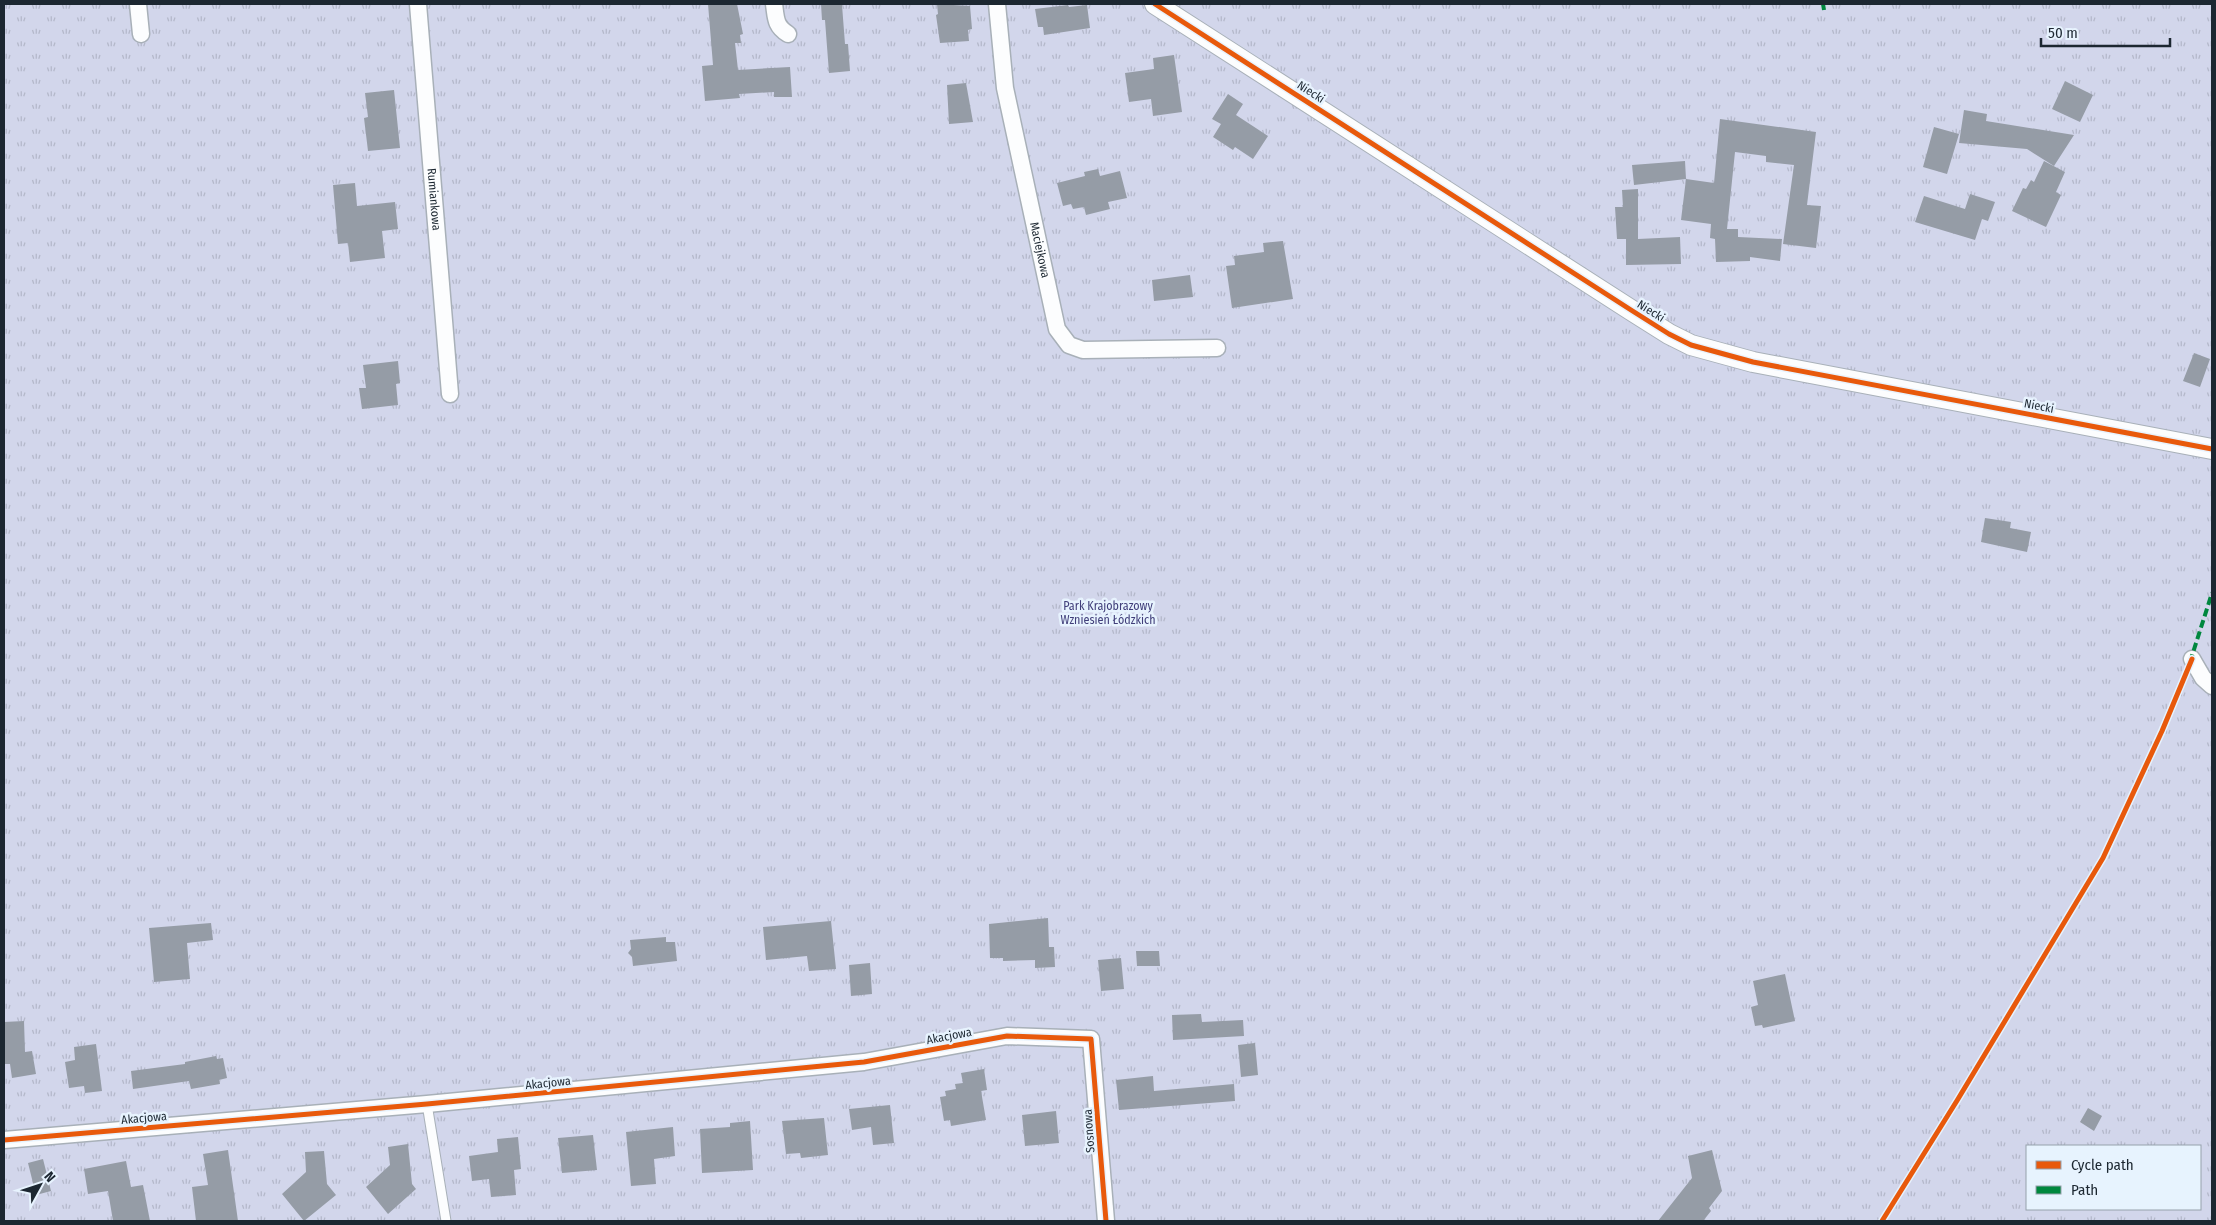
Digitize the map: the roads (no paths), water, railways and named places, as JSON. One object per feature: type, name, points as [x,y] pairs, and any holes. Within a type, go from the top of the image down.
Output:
[{"type":"street","points":[[138,4],[141,34]]},
{"type":"street","name":"Rumiankowa","points":[[418,4],[450,394]]},
{"type":"street","points":[[774,4],[776,22],[788,34]]},
{"type":"street","name":"Maciejkowa","points":[[997,4],[1005,88],[1057,329],[1069,345],[1083,350],[1216,348]]},
{"type":"street","name":"Niecki","points":[[1155,4],[1638,315],[1691,345],[1753,362],[2212,449]]},
{"type":"street","points":[[2192,658],[2203,678],[2212,686]]},
{"type":"street","name":"Akacjowa","points":[[4,1140],[427,1104],[864,1062],[1007,1036],[1092,1039]]},
{"type":"street","name":"Sosnowa","points":[[1092,1039],[1106,1221]]},
{"type":"lane","points":[[427,1104],[446,1221]]},
{"type":"park label","name":"Park Krajobrazowy Wzniesień Łódzkich","points":[[1108,613]]}]
